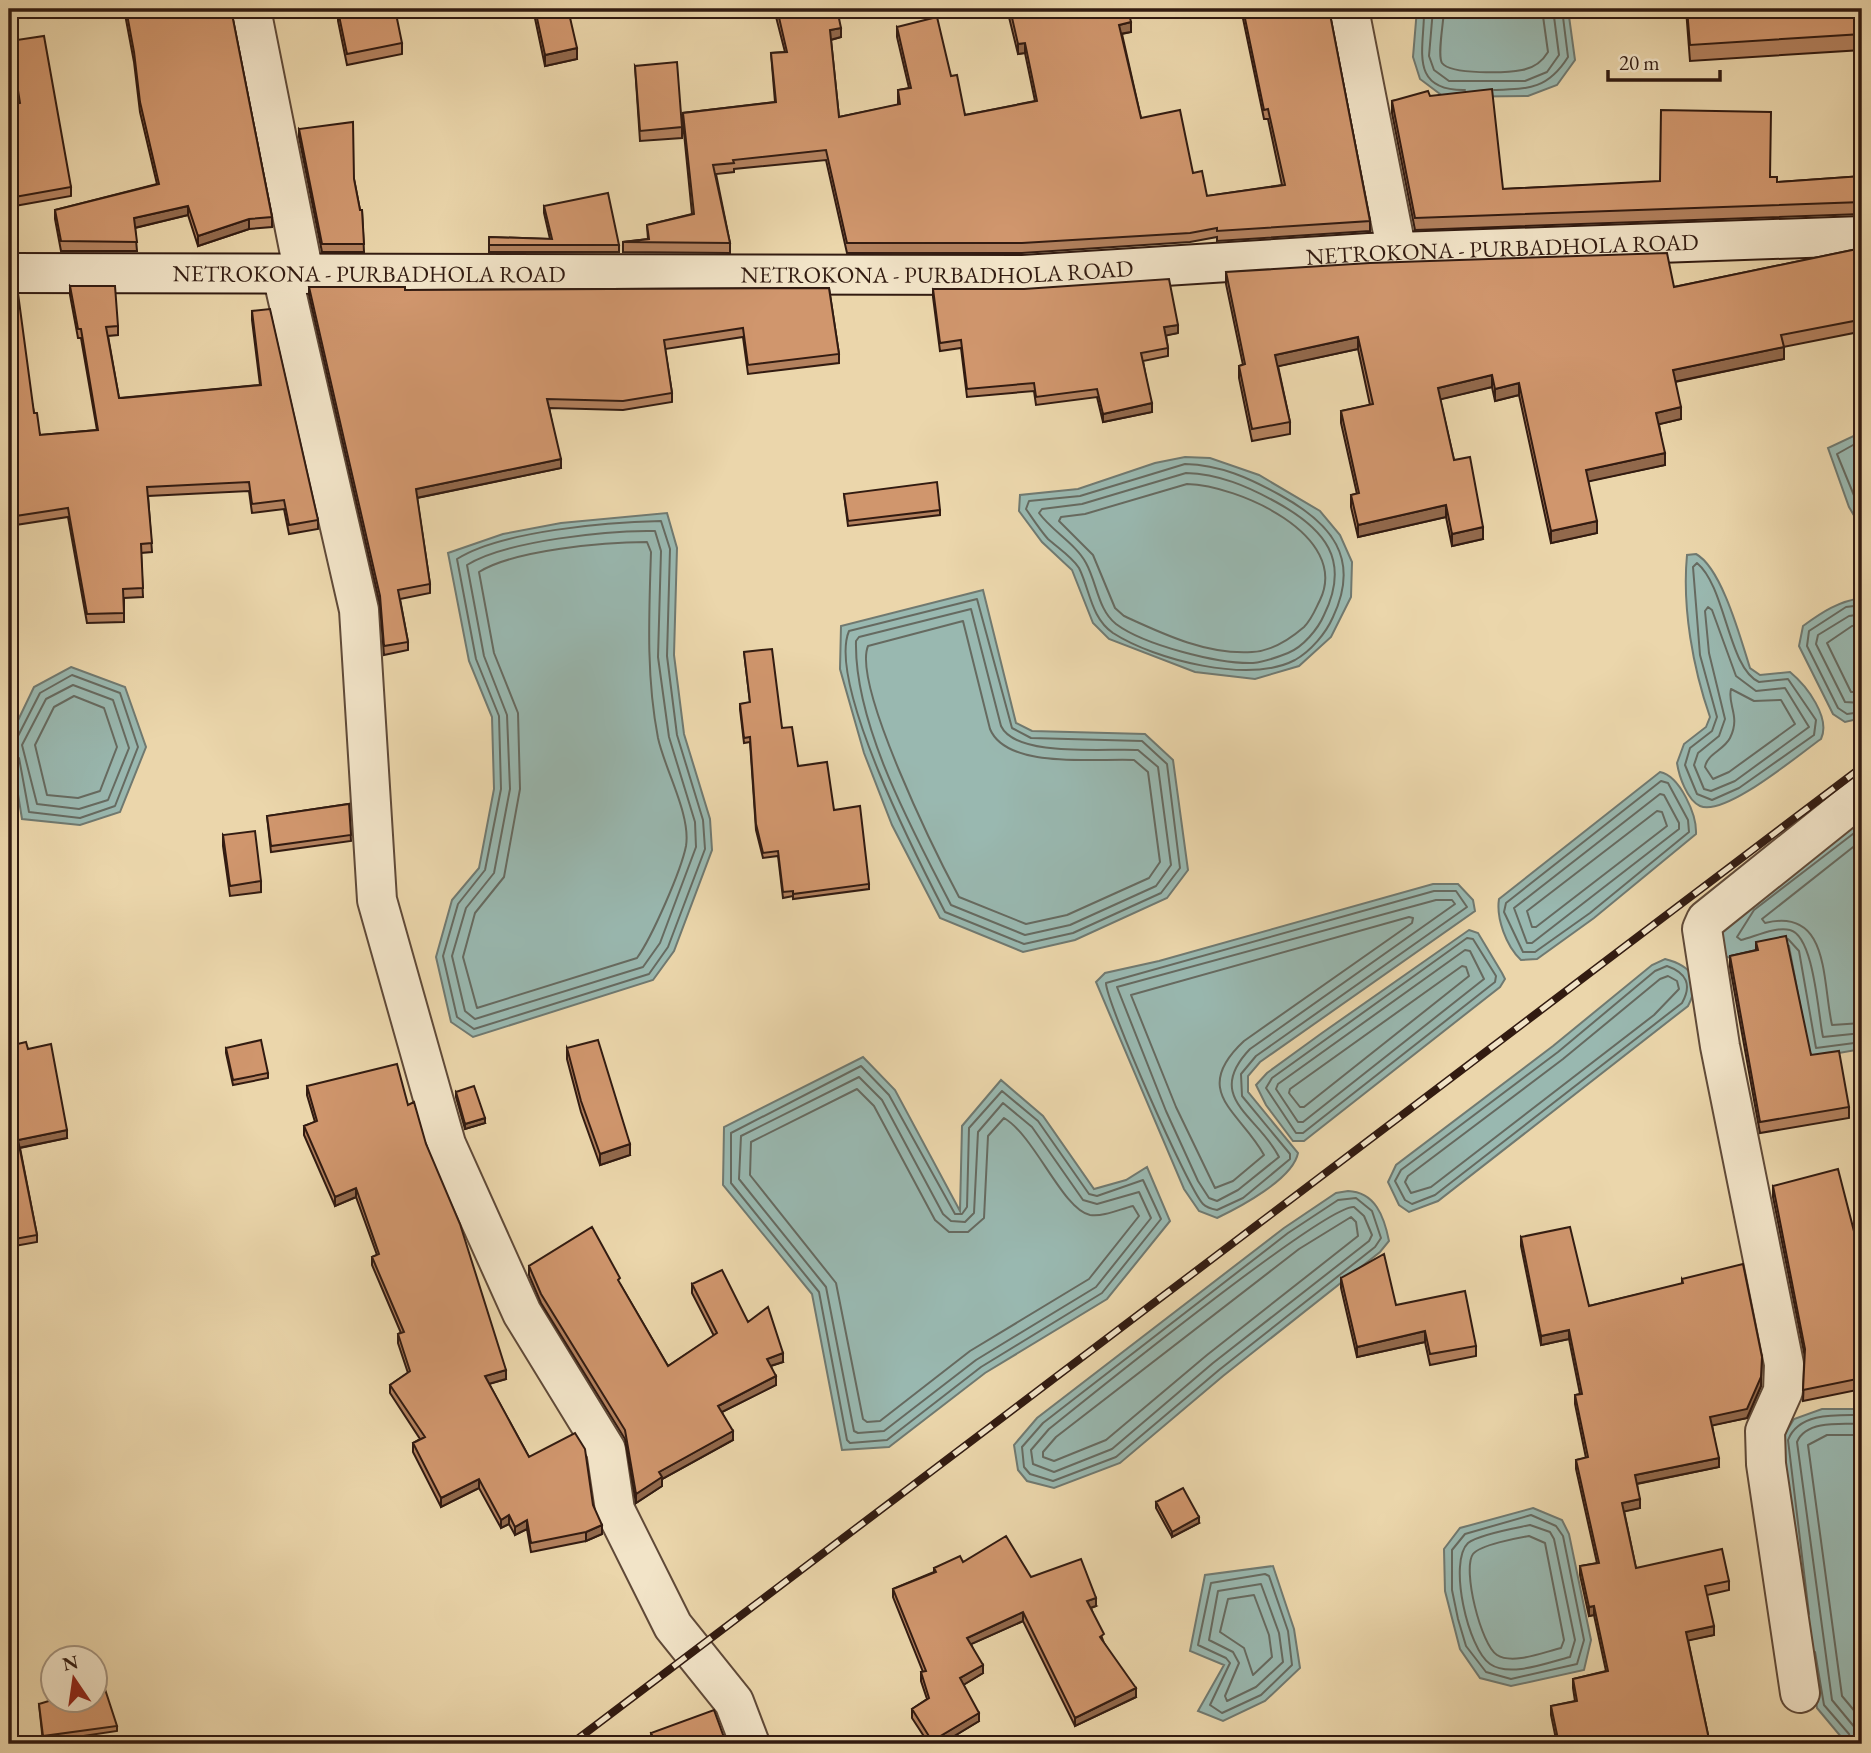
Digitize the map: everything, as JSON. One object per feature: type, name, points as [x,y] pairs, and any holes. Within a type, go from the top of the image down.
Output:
[{"type":"street","points":[[251,9],[293,274],[359,610],[376,900],[446,1144],[522,1313],[606,1450],[615,1510],[673,1626],[734,1702],[750,1744]]},
{"type":"street","points":[[1349,9],[1397,253]]},
{"type":"street","name":"NETROKONA - PURBADHOLA ROAD","points":[[9,273],[1023,275],[1397,253],[1862,236]]},
{"type":"street","points":[[1800,1693],[1766,1464],[1765,1431],[1783,1391],[1784,1364],[1720,1046],[1702,929],[1706,920],[1862,795]]},
{"type":"water","points":[[1417,9],[1568,9],[1575,60],[1557,85],[1528,96],[1444,97],[1420,79],[1413,57]]},
{"type":"water","points":[[1862,432],[1862,529],[1849,507],[1828,448]]},
{"type":"water","points":[[1185,457],[1210,458],[1259,475],[1320,511],[1340,535],[1352,562],[1351,597],[1331,637],[1299,666],[1255,679],[1195,672],[1109,639],[1093,623],[1072,570],[1042,542],[1019,511],[1020,495],[1078,489],[1155,463]]},
{"type":"water","points":[[667,513],[677,548],[674,655],[684,734],[710,819],[712,850],[674,951],[653,980],[473,1037],[451,1022],[436,957],[452,900],[479,868],[494,789],[492,717],[469,661],[448,553],[503,534],[561,523]]},
{"type":"water","points":[[1696,554],[1714,574],[1722,589],[1750,668],[1760,675],[1790,672],[1816,703],[1823,722],[1821,739],[1761,783],[1743,794],[1711,807],[1700,806],[1691,799],[1677,763],[1684,744],[1706,727],[1710,717],[1694,658],[1686,596],[1687,555]]},
{"type":"water","points":[[983,590],[1016,723],[1032,731],[1145,734],[1173,760],[1188,870],[1167,898],[1075,940],[1023,952],[940,918],[892,825],[864,753],[840,669],[841,626]]},
{"type":"water","points":[[1862,598],[1862,718],[1845,722],[1833,714],[1799,646],[1803,626],[1831,608]]},
{"type":"water","points":[[71,667],[125,687],[146,747],[120,812],[80,825],[22,819],[9,739],[34,687]]},
{"type":"water","points":[[1660,772],[1674,781],[1686,797],[1694,817],[1696,834],[1594,918],[1537,959],[1521,960],[1503,931],[1499,899]]},
{"type":"water","points":[[1862,807],[1862,1049],[1810,1058],[1789,946],[1733,959],[1722,955],[1718,948],[1724,923]]},
{"type":"water","points":[[1433,884],[1458,884],[1473,900],[1475,911],[1260,1062],[1248,1076],[1248,1092],[1298,1153],[1294,1163],[1264,1191],[1227,1213],[1217,1218],[1199,1211],[1184,1189],[1096,982],[1105,973],[1159,961]]},
{"type":"water","points":[[1469,930],[1478,933],[1502,973],[1505,979],[1500,987],[1304,1141],[1293,1141],[1266,1105],[1256,1085],[1267,1073]]},
{"type":"water","points":[[1665,959],[1682,966],[1692,976],[1694,989],[1688,1006],[1438,1201],[1409,1212],[1399,1205],[1388,1182],[1396,1165],[1553,1046],[1652,965]]},
{"type":"water","points":[[863,1057],[895,1090],[960,1211],[962,1126],[1001,1080],[1043,1116],[1094,1189],[1126,1180],[1147,1167],[1170,1221],[1107,1299],[985,1373],[889,1447],[842,1450],[812,1294],[723,1185],[724,1127]]},
{"type":"water","points":[[1348,1191],[1365,1196],[1381,1214],[1389,1241],[1380,1252],[1223,1376],[1120,1463],[1054,1488],[1027,1481],[1018,1470],[1014,1445],[1037,1418],[1284,1228],[1336,1193]]},
{"type":"water","points":[[1822,1409],[1862,1409],[1862,1744],[1847,1744],[1817,1708],[1781,1440],[1794,1419]]},
{"type":"water","points":[[1533,1508],[1562,1520],[1569,1534],[1591,1640],[1584,1670],[1511,1686],[1480,1678],[1460,1649],[1445,1591],[1444,1549],[1460,1528]]},
{"type":"water","points":[[1273,1566],[1294,1629],[1300,1668],[1265,1701],[1223,1721],[1198,1711],[1224,1665],[1190,1651],[1205,1575]]},
{"type":"building","points":[[126,9],[231,9],[272,217],[249,219],[198,236],[188,206],[134,218],[137,242],[61,241],[55,210],[159,184],[140,102]]},
{"type":"building","points":[[395,9],[402,43],[347,54],[338,11]]},
{"type":"building","points":[[535,9],[568,9],[577,48],[545,55]]},
{"type":"building","points":[[777,9],[837,9],[841,28],[830,30],[839,117],[900,104],[898,90],[911,88],[897,27],[937,17],[951,76],[957,75],[965,115],[1037,101],[1025,43],[1018,44],[1010,9],[1128,9],[1131,22],[1119,25],[1141,118],[1180,110],[1193,173],[1202,171],[1207,196],[1285,185],[1268,109],[1264,110],[1243,9],[1329,9],[1370,221],[1217,231],[1217,228],[1190,233],[1022,243],[847,243],[826,150],[733,160],[734,163],[713,165],[730,243],[623,242],[649,239],[647,225],[694,214],[683,113],[776,102],[771,53],[787,52]]},
{"type":"building","points":[[1687,9],[1862,9],[1862,34],[1690,45]]},
{"type":"building","points":[[44,36],[71,187],[9,198],[9,105],[20,103],[10,41]]},
{"type":"building","points":[[677,62],[682,127],[640,131],[635,66]]},
{"type":"building","points":[[1492,89],[1503,189],[1660,181],[1661,110],[1771,112],[1770,177],[1777,177],[1777,182],[1862,176],[1862,202],[1415,218],[1392,101],[1428,91],[1430,96]]},
{"type":"building","points":[[353,122],[354,179],[362,210],[364,244],[322,244],[299,129]]},
{"type":"building","points":[[608,193],[619,245],[489,245],[489,237],[552,239],[544,206]]},
{"type":"building","points":[[1862,248],[1862,360],[1854,321],[1781,335],[1784,347],[1673,370],[1681,407],[1656,413],[1665,453],[1586,470],[1597,521],[1551,531],[1519,383],[1495,389],[1492,375],[1438,388],[1454,460],[1470,457],[1483,527],[1452,534],[1446,505],[1358,525],[1351,495],[1359,493],[1341,411],[1373,404],[1358,337],[1275,355],[1290,422],[1252,429],[1239,366],[1245,364],[1226,272],[1370,263],[1667,253],[1674,287]]},
{"type":"building","points":[[1169,279],[1178,325],[1164,327],[1168,348],[1141,353],[1152,403],[1103,414],[1097,389],[1036,397],[1034,383],[967,389],[961,340],[940,343],[933,289],[1024,289]]},
{"type":"building","points":[[9,284],[17,286],[34,413],[37,413],[40,435],[98,430],[81,329],[78,329],[70,286],[115,286],[118,326],[106,327],[119,398],[261,385],[252,311],[270,309],[318,520],[289,525],[284,500],[252,504],[249,482],[147,487],[152,543],[141,544],[143,588],[123,589],[124,613],[87,614],[68,508],[9,517]]},
{"type":"building","points":[[309,287],[405,287],[405,290],[829,288],[839,354],[748,365],[743,328],[664,340],[672,393],[623,401],[547,399],[561,459],[416,489],[430,584],[398,590],[408,642],[384,646],[380,596]]},
{"type":"building","points":[[937,482],[940,510],[848,521],[844,494]]},
{"type":"building","points":[[772,649],[782,728],[792,727],[798,766],[827,762],[834,810],[860,806],[869,884],[793,894],[793,891],[783,892],[778,851],[763,853],[756,824],[750,737],[744,738],[740,704],[750,702],[744,652]]},
{"type":"building","points":[[349,804],[351,835],[271,846],[267,816]]},
{"type":"building","points":[[255,831],[261,881],[230,886],[223,835]]},
{"type":"building","points":[[1786,936],[1811,1055],[1839,1051],[1849,1107],[1760,1122],[1730,956],[1758,950],[1756,942]]},
{"type":"building","points":[[261,1040],[268,1073],[233,1080],[226,1048]]},
{"type":"building","points":[[598,1040],[630,1144],[600,1154],[581,1101],[567,1048]]},
{"type":"building","points":[[26,1042],[28,1049],[51,1044],[67,1130],[18,1140],[37,1235],[9,1240],[9,1046]]},
{"type":"building","points":[[397,1064],[408,1105],[414,1102],[426,1144],[460,1224],[506,1370],[485,1376],[529,1457],[575,1433],[585,1449],[593,1505],[602,1525],[586,1532],[531,1543],[527,1520],[515,1527],[509,1515],[501,1520],[479,1479],[441,1498],[413,1443],[425,1437],[390,1385],[410,1371],[398,1334],[404,1332],[372,1257],[379,1254],[356,1188],[335,1197],[304,1126],[317,1121],[307,1086]]},
{"type":"building","points":[[474,1086],[485,1118],[465,1124],[456,1092]]},
{"type":"building","points":[[1838,1169],[1856,1239],[1862,1238],[1862,1378],[1803,1390],[1805,1349],[1773,1186]]},
{"type":"building","points":[[592,1227],[620,1278],[618,1280],[668,1366],[717,1333],[692,1284],[722,1270],[748,1322],[768,1307],[783,1353],[767,1359],[776,1376],[718,1406],[733,1431],[659,1472],[662,1477],[636,1494],[625,1430],[541,1294],[529,1266]]},
{"type":"building","points":[[1570,1227],[1589,1306],[1683,1283],[1682,1279],[1743,1264],[1762,1357],[1761,1377],[1747,1409],[1710,1417],[1719,1458],[1635,1475],[1640,1499],[1622,1503],[1636,1568],[1722,1549],[1729,1581],[1705,1586],[1714,1626],[1686,1632],[1710,1744],[1559,1744],[1551,1706],[1577,1701],[1573,1679],[1608,1671],[1594,1606],[1589,1607],[1580,1566],[1599,1563],[1576,1460],[1588,1457],[1575,1395],[1582,1394],[1569,1330],[1541,1336],[1521,1237]]},
{"type":"building","points":[[1384,1254],[1396,1305],[1465,1291],[1476,1346],[1430,1354],[1425,1331],[1357,1347],[1341,1278]]},
{"type":"building","points":[[1183,1488],[1199,1517],[1172,1532],[1156,1502]]},
{"type":"building","points":[[1006,1536],[1031,1577],[1081,1559],[1096,1598],[1087,1601],[1104,1634],[1100,1637],[1136,1688],[1075,1718],[1023,1612],[967,1638],[983,1665],[960,1678],[979,1713],[932,1741],[912,1709],[929,1698],[921,1672],[926,1671],[893,1589],[936,1572],[934,1568],[960,1556],[963,1562]]},
{"type":"building","points":[[108,1698],[117,1726],[43,1736],[40,1714],[108,1714]]},
{"type":"building","points":[[714,1710],[726,1743],[656,1744],[651,1733]]},
{"type":"railway","points":[[571,1744],[1862,767]]}]
